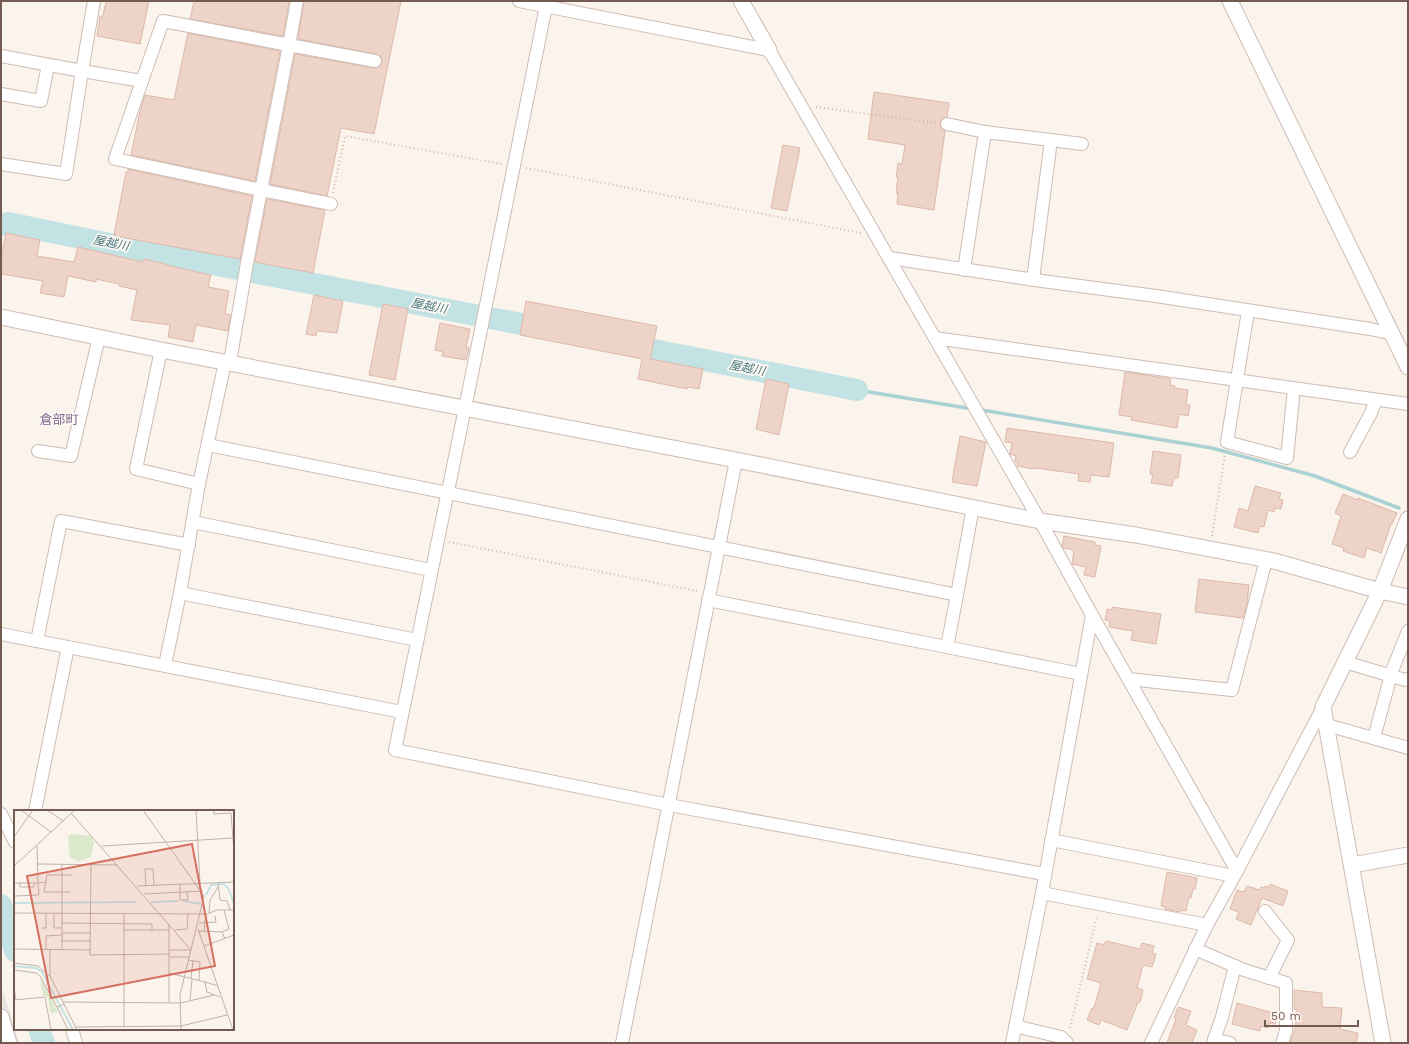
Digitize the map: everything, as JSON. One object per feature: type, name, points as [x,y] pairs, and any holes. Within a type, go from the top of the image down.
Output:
[{"type":"street","points":[[1,164],[66,174],[94,1]]},
{"type":"street","points":[[165,665],[208,445],[228,362],[245,279],[297,1]]},
{"type":"street","points":[[519,1],[769,50]]},
{"type":"street","points":[[741,1],[1040,521],[1236,874]]},
{"type":"street","points":[[1230,1],[1408,366]]},
{"type":"street","points":[[546,6],[395,750],[668,805],[1044,874]]},
{"type":"street","points":[[331,204],[115,159],[163,21],[375,61]]},
{"type":"street","points":[[1,56],[142,81]]},
{"type":"street","points":[[1,94],[41,101],[48,64]]},
{"type":"street","points":[[947,124],[985,132],[1082,144]]},
{"type":"street","points":[[964,270],[985,132]]},
{"type":"street","points":[[1033,280],[1051,140]]},
{"type":"street","points":[[890,258],[1033,280],[1156,296],[1408,336]]},
{"type":"street","points":[[1248,310],[1227,442],[1287,458],[1294,388]]},
{"type":"street","points":[[1,317],[161,350],[736,460],[1040,521],[1136,535],[1266,560],[1380,591],[1408,597]]},
{"type":"street","points":[[38,451],[71,456],[98,337]]},
{"type":"street","points":[[935,338],[1408,404]]},
{"type":"street","points":[[161,350],[136,469],[200,484]]},
{"type":"street","points":[[1350,452],[1371,413],[1376,400]]},
{"type":"street","points":[[208,445],[447,494],[719,546],[957,595]]},
{"type":"street","points":[[622,1043],[736,460]]},
{"type":"street","points":[[947,647],[973,508]]},
{"type":"street","points":[[1151,1043],[1207,925],[1236,874],[1323,707],[1380,591],[1408,519]]},
{"type":"street","points":[[37,641],[61,521],[189,544]]},
{"type":"street","points":[[193,522],[431,570]]},
{"type":"street","points":[[1128,679],[1232,690],[1266,560]]},
{"type":"street","points":[[180,593],[417,640]]},
{"type":"street","points":[[709,597],[1081,674]]},
{"type":"street","points":[[1012,1043],[1014,1026],[1042,893],[1044,874],[1092,615]]},
{"type":"street","points":[[1374,738],[1391,676],[1408,631]]},
{"type":"street","points":[[1,634],[402,712]]},
{"type":"street","points":[[35,810],[68,647]]},
{"type":"street","points":[[1345,662],[1405,680],[1408,679]]},
{"type":"street","points":[[1323,707],[1384,1043]]},
{"type":"street","points":[[1327,725],[1408,748]]},
{"type":"street","points":[[1,814],[14,840]]},
{"type":"street","points":[[1051,840],[1236,874]]},
{"type":"street","points":[[1352,865],[1408,856]]},
{"type":"street","points":[[1042,893],[1207,925]]},
{"type":"street","points":[[1265,911],[1288,940],[1269,978]]},
{"type":"street","points":[[1195,949],[1235,966],[1286,983],[1286,1030],[1282,1043]]},
{"type":"street","points":[[1230,1043],[1213,1041],[1222,1017],[1235,966]]},
{"type":"street","points":[[1,1017],[10,1043]]},
{"type":"street","points":[[1014,1026],[1061,1037],[1067,1043]]},
{"type":"street","points":[[72,1030],[76,1043]]},
{"type":"path","points":[[800,105],[947,124]]},
{"type":"path","points":[[331,204],[345,136],[514,166],[877,236]]},
{"type":"path","points":[[1210,549],[1224,459]]},
{"type":"path","points":[[438,540],[709,597]]},
{"type":"path","points":[[1067,1043],[1099,904]]},
{"type":"shaded area","points":[[1,984],[19,1043],[1,1043]]},
{"type":"building","points":[[106,1],[149,1],[140,44],[97,36],[100,16],[103,16]]},
{"type":"building","points":[[194,1],[289,1],[283,36],[190,19]]},
{"type":"building","points":[[304,1],[401,1],[374,134],[341,128],[327,196],[270,184],[295,54],[374,68],[380,66],[382,59],[376,54],[298,39]]},
{"type":"building","points":[[188,33],[280,51],[255,181],[131,155],[140,111],[145,95],[174,100]]},
{"type":"building","points":[[874,92],[949,103],[947,117],[942,119],[940,123],[942,129],[945,131],[934,210],[897,204],[898,193],[896,193],[898,177],[896,177],[898,163],[902,164],[905,145],[868,139]]},
{"type":"building","points":[[783,145],[800,148],[787,211],[771,208]]},
{"type":"building","points":[[128,169],[252,196],[240,259],[114,235],[126,172],[128,172]]},
{"type":"building","points":[[267,199],[325,210],[313,273],[255,262]]},
{"type":"building","points":[[6,233],[40,240],[37,256],[74,262],[78,247],[143,262],[144,259],[211,275],[208,287],[229,291],[225,314],[231,315],[228,331],[196,325],[193,342],[168,337],[170,325],[131,320],[137,290],[96,279],[96,282],[68,276],[64,297],[40,293],[43,281],[1,274],[1,258]]},
{"type":"building","points":[[314,295],[343,301],[337,333],[317,331],[316,336],[306,334]]},
{"type":"building","points":[[526,301],[657,326],[650,359],[703,369],[699,389],[687,387],[687,389],[638,379],[642,359],[520,335]]},
{"type":"building","points":[[383,304],[408,309],[395,380],[369,375]]},
{"type":"building","points":[[440,323],[470,329],[466,347],[469,348],[466,360],[442,356],[443,352],[435,350]]},
{"type":"building","points":[[1125,372],[1171,379],[1170,385],[1175,386],[1174,388],[1188,390],[1186,405],[1190,405],[1188,416],[1179,414],[1177,428],[1131,420],[1132,417],[1119,415]]},
{"type":"building","points":[[766,379],[789,384],[779,435],[756,429]]},
{"type":"building","points":[[1007,428],[1114,443],[1109,477],[1091,475],[1090,482],[1078,481],[1079,474],[1017,466],[1018,462],[1015,462],[1016,456],[1010,454],[1012,443],[1005,442]]},
{"type":"building","points":[[960,436],[986,442],[977,486],[952,482]]},
{"type":"building","points":[[1153,451],[1181,455],[1178,478],[1174,478],[1172,486],[1151,483],[1153,475],[1150,474]]},
{"type":"building","points":[[1255,486],[1281,493],[1279,499],[1283,500],[1281,509],[1275,508],[1274,512],[1268,510],[1264,527],[1260,526],[1258,533],[1234,527],[1239,508],[1248,511]]},
{"type":"building","points":[[1343,494],[1358,500],[1358,498],[1397,513],[1391,524],[1381,553],[1367,548],[1364,558],[1343,551],[1344,548],[1332,544],[1341,516],[1335,513]]},
{"type":"building","points":[[1064,536],[1095,542],[1095,545],[1101,546],[1095,577],[1084,575],[1086,567],[1072,564],[1074,550],[1063,548]]},
{"type":"building","points":[[1199,579],[1249,585],[1247,604],[1243,618],[1195,612]]},
{"type":"building","points":[[1112,607],[1161,614],[1156,644],[1131,640],[1133,631],[1109,627],[1110,621],[1105,620],[1107,609],[1112,610]]},
{"type":"building","points":[[1167,872],[1197,878],[1195,889],[1193,889],[1191,898],[1189,897],[1186,911],[1181,910],[1180,912],[1165,909],[1165,907],[1161,906]]},
{"type":"building","points":[[1270,884],[1288,891],[1283,906],[1262,898],[1251,925],[1236,919],[1239,912],[1230,909],[1237,890],[1244,892],[1247,886],[1260,890],[1261,887],[1269,887]]},
{"type":"building","points":[[1106,941],[1140,949],[1142,943],[1154,946],[1152,953],[1156,954],[1152,967],[1143,965],[1137,988],[1143,990],[1140,1002],[1138,1002],[1127,1030],[1101,1020],[1099,1025],[1087,1020],[1092,1008],[1094,1008],[1101,983],[1087,979],[1097,943],[1104,945]]},
{"type":"building","points":[[1294,990],[1322,993],[1322,1007],[1342,1008],[1340,1029],[1358,1033],[1356,1043],[1290,1043],[1295,1029],[1297,1010],[1294,1009]]},
{"type":"building","points":[[1237,1003],[1277,1014],[1275,1024],[1269,1023],[1268,1028],[1261,1026],[1260,1031],[1232,1024]]},
{"type":"building","points":[[1178,1007],[1191,1011],[1186,1025],[1197,1030],[1192,1043],[1167,1043],[1176,1019],[1174,1018]]},
{"type":"waterway","name":"屋越川","points":[[1,225],[8,223],[552,330]]},
{"type":"waterway","name":"屋越川","points":[[623,344],[857,390]]},
{"type":"waterway","points":[[857,390],[973,409]]},
{"type":"waterway","points":[[981,410],[1212,448],[1315,476],[1399,508]]},
{"type":"waterway","points":[[1,905],[14,948]]},
{"type":"waterway","points":[[39,1030],[44,1043]]},
{"type":"district","name":"倉部町","points":[[59,419]]}]
